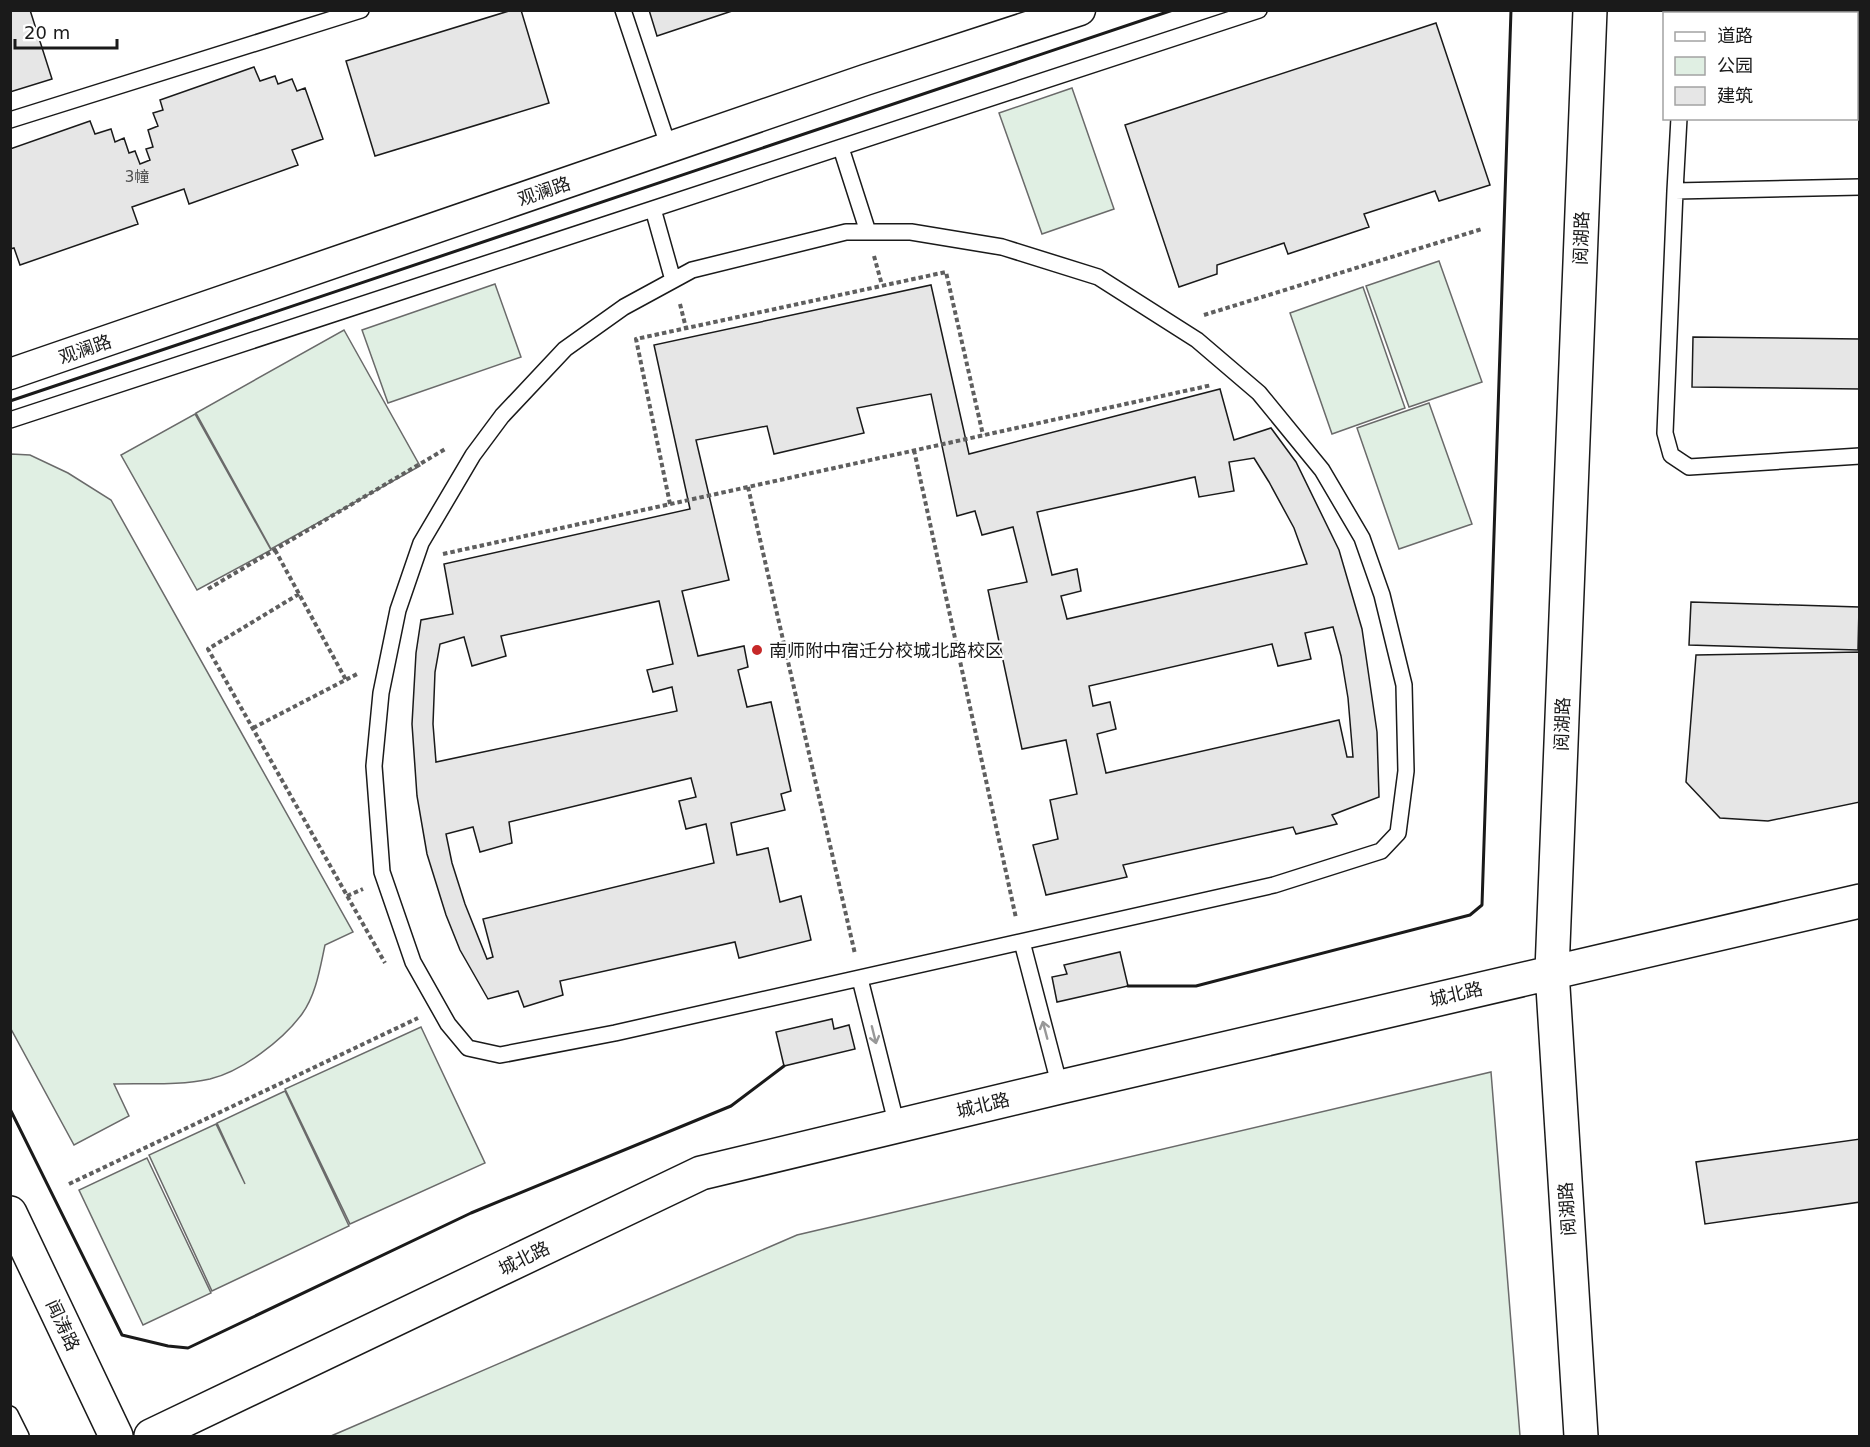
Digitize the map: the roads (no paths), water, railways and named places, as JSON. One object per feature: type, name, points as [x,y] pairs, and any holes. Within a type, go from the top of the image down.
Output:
[{"type":"street","name":"观澜路","points":[[10,374],[866,80],[1080,10]]},
{"type":"street","name":"阅湖路","points":[[1581,1437],[1552,971],[1590,10]]},
{"type":"street","name":"城北路","points":[[151,1437],[701,1173],[1552,971],[1860,901]]},
{"type":"street","name":"闻涛路","points":[[10,1213],[116,1437]]},
{"type":"lane","points":[[10,120],[361,10]]},
{"type":"lane","points":[[623,10],[669,148]]},
{"type":"lane","points":[[10,420],[1259,10]]},
{"type":"lane","points":[[1679,120],[1665,433],[1671,455],[1689,467],[1860,456]]},
{"type":"lane","points":[[841,148],[868,232]]},
{"type":"lane","points":[[1675,191],[1860,187]]},
{"type":"lane","points":[[653,209],[673,280]]},
{"type":"lane","points":[[846,232],[868,232],[911,232],[1002,247],[1098,277],[1197,340],[1259,393],[1322,470],[1362,538],[1382,595],[1404,685],[1406,771],[1398,833],[1381,851],[1274,885],[615,1033],[500,1055],[468,1048],[448,1024],[413,962],[382,872],[374,766],[381,693],[398,610],[421,543],[473,455],[502,416],[565,349],[624,307],[692,270],[846,232]]},
{"type":"lane","points":[[1022,942],[1060,1087]]},
{"type":"lane","points":[[860,979],[897,1126]]},
{"type":"lane","points":[[10,1414],[21,1437]]},
{"type":"place","name":"南师附中宿迁分校城北路校区","points":[[757,650]]}]
